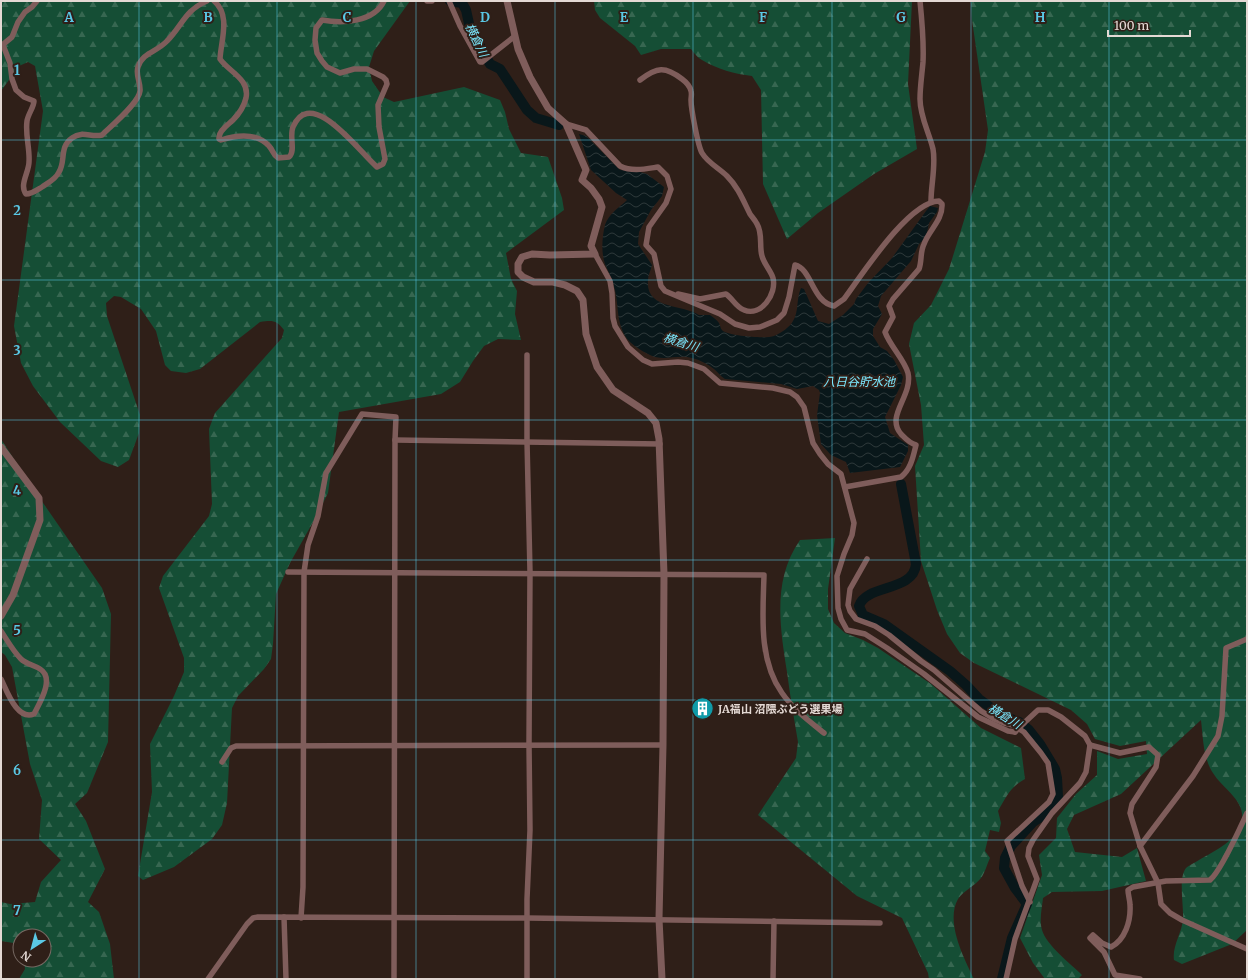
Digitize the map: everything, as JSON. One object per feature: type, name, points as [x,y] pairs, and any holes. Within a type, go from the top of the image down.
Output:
[{"type":"street","points":[[37,1],[18,22],[12,37],[2,46],[10,63],[12,79],[16,90],[24,97],[34,101],[34,105],[30,110],[27,122],[29,163],[23,186],[26,194],[31,194],[58,174],[61,169],[65,145],[70,139],[82,134],[102,135],[130,107],[140,93],[137,70],[143,57],[161,47],[187,14],[196,6],[207,1]]},
{"type":"street","points":[[214,1],[220,6],[223,16],[224,30],[220,59],[243,81],[246,89],[246,97],[242,107],[233,120],[223,129],[219,139],[221,140],[243,136],[252,137],[266,143],[271,148],[274,155],[278,158],[289,157],[292,152],[292,128],[300,117],[307,113],[314,113],[330,121],[377,167],[383,164],[385,159],[379,127],[378,105],[387,84],[386,80],[383,76],[367,69],[336,72],[327,67],[317,53],[315,40],[316,28],[322,20],[359,20],[378,11],[384,1]]},
{"type":"street","points":[[427,1],[432,1]]},
{"type":"street","points":[[449,1],[460,26],[480,62],[514,36]]},
{"type":"street","points":[[507,1],[514,36],[530,77],[548,108],[566,124],[586,170],[582,180],[591,188],[599,199],[602,207],[592,246],[610,281],[615,326],[628,347],[643,360],[652,364],[678,362],[698,366],[720,383],[773,388],[790,392],[797,397],[804,407],[813,443],[828,464],[841,474],[854,523],[852,535],[837,576],[838,608],[841,619],[847,630],[865,634],[887,648],[924,674],[978,718],[1008,731],[1015,732],[1038,710],[1048,710],[1072,725],[1085,736],[1090,745],[1086,772],[1080,783],[1052,813],[1029,848],[1028,856],[1037,879],[1030,902],[1017,933],[1006,979]]},
{"type":"street","points":[[920,1],[923,37],[923,62],[920,99],[921,112],[933,150],[931,201]]},
{"type":"street","points":[[640,80],[654,71],[667,70],[673,72],[686,82],[692,92],[692,106],[702,153],[711,163],[727,176],[738,189],[750,214],[758,224],[761,235],[762,256],[773,278],[773,288],[769,298],[761,308],[754,312],[745,311],[738,307],[726,294],[700,299],[670,293]]},
{"type":"street","points":[[566,124],[586,130],[620,166],[626,169],[642,170],[658,167],[667,176],[671,189],[666,203],[649,227],[646,245],[654,254],[661,286],[670,293],[720,314],[735,324],[749,328],[760,327],[777,320],[784,312],[789,297],[795,265],[806,275],[821,299],[834,306],[844,299],[898,227],[910,215],[931,201],[939,201],[942,204],[942,210],[936,225],[924,243],[919,269],[892,299],[890,306],[893,317],[885,332],[888,341],[907,371],[909,382],[907,392],[898,412],[895,424],[909,442],[916,445],[912,462],[906,473],[901,477],[844,487]]},
{"type":"street","points":[[595,254],[550,256],[532,254],[522,257],[518,264],[518,272],[523,277],[534,282],[553,282],[565,285],[577,291],[583,300],[586,334],[596,367],[613,390],[648,413],[656,423],[660,444],[664,574],[660,919],[662,979]]},
{"type":"street","points":[[527,355],[530,572],[530,830],[527,918],[528,979]]},
{"type":"street","points":[[301,918],[303,887],[304,572],[308,544],[318,516],[326,473],[362,414],[396,416],[394,979]]},
{"type":"street","points":[[395,440],[660,444]]},
{"type":"street","points":[[1,447],[39,498],[40,520],[13,595],[1,616]]},
{"type":"street","points":[[867,559],[850,589],[848,605],[850,612],[856,619],[875,626],[889,635],[921,662],[934,670],[981,711],[994,719],[1013,725],[1024,732],[1048,763],[1053,794],[1049,802],[1007,841],[1022,886],[1030,902]]},
{"type":"street","points":[[288,572],[764,574],[763,615],[765,648],[775,683],[793,707],[824,733]]},
{"type":"street","points":[[1,631],[21,659],[44,672],[46,686],[34,714],[26,715],[20,712],[15,706],[1,679]]},
{"type":"street","points":[[1140,846],[1193,776],[1218,736],[1222,716],[1226,648],[1247,638]]},
{"type":"street","points":[[222,762],[231,748],[236,746],[529,744],[663,745]]},
{"type":"street","points":[[1090,745],[1120,753],[1149,747],[1158,755],[1156,767],[1132,804],[1130,813],[1140,846],[1158,883],[1162,904],[1170,913],[1199,928],[1247,949]]},
{"type":"street","points":[[1140,979],[1115,976],[1104,952],[1090,938],[1093,935],[1102,943],[1111,947],[1117,944],[1126,929],[1129,918],[1130,904],[1128,890],[1166,881],[1210,880],[1213,878],[1247,813]]},
{"type":"street","points":[[208,979],[247,924],[254,918],[258,917],[660,919],[880,923]]},
{"type":"street","points":[[284,917],[286,979]]},
{"type":"street","points":[[774,921],[774,979]]},
{"type":"green space","points":[[1,1],[410,1],[374,51],[369,67],[372,81],[383,97],[394,102],[464,87],[500,100],[505,112],[509,129],[521,153],[548,157],[562,198],[564,210],[506,253],[511,279],[517,291],[515,314],[521,340],[498,339],[484,346],[460,382],[441,394],[339,412],[328,493],[290,563],[276,594],[271,659],[264,669],[238,696],[232,708],[227,803],[222,825],[212,839],[174,867],[143,880],[138,876],[152,792],[150,744],[174,696],[184,672],[184,658],[159,588],[163,576],[209,516],[212,504],[209,429],[215,413],[282,338],[284,330],[279,324],[274,322],[260,322],[200,369],[186,373],[171,371],[165,365],[156,331],[141,309],[121,297],[114,296],[106,303],[107,316],[140,415],[139,433],[129,460],[118,467],[101,461],[60,422],[33,386],[21,363],[14,326],[43,111],[35,66],[28,62],[19,66],[1,91]]},
{"type":"green space","points":[[594,1],[912,1],[908,84],[917,149],[874,174],[818,213],[787,239],[763,184],[761,90],[752,76],[714,66],[701,59],[691,49],[661,49],[641,55],[635,46],[600,18],[595,10]]},
{"type":"green space","points":[[971,1],[1247,1],[1247,930],[1232,944],[1182,964],[1174,960],[1174,950],[1183,919],[1182,878],[1186,868],[1218,849],[1231,839],[1240,827],[1242,820],[1242,813],[1237,800],[1217,779],[1207,761],[1201,720],[1121,794],[1074,815],[1067,829],[1075,852],[1122,857],[1137,848],[1146,881],[1102,891],[1052,892],[1043,898],[1041,922],[1044,936],[1048,942],[1082,975],[1078,979],[1045,979],[1033,963],[1020,938],[1042,875],[1039,855],[1056,838],[1057,818],[1076,794],[1097,775],[1097,751],[1118,759],[1147,754],[1146,741],[1120,746],[1095,739],[1087,724],[1071,710],[974,663],[960,653],[947,634],[937,610],[921,561],[915,466],[924,445],[921,405],[909,344],[914,323],[931,305],[949,269],[985,152],[988,130],[972,20]]},
{"type":"green space","points":[[1,439],[32,487],[102,588],[111,614],[108,742],[87,793],[75,804],[86,821],[105,869],[88,902],[99,912],[110,944],[114,979],[19,979],[25,968],[52,968],[52,928],[12,928],[12,943],[1,941],[1,902],[10,904],[35,902],[41,882],[61,860],[39,839],[42,800],[30,764],[12,667],[5,655],[1,652]]},
{"type":"green space","points":[[835,538],[828,589],[828,609],[834,623],[845,633],[878,648],[931,684],[981,728],[1021,748],[1025,779],[1012,789],[998,811],[1001,823],[999,832],[990,830],[985,851],[990,858],[985,871],[976,884],[960,896],[955,908],[954,918],[957,940],[974,979],[929,979],[928,973],[902,918],[857,896],[758,815],[796,758],[798,742],[782,638],[780,604],[785,571],[791,555],[800,540]]},
{"type":"water","name":"八日谷貯水池","points":[[579,134],[586,136],[620,170],[647,174],[664,187],[662,196],[651,210],[639,232],[638,244],[652,265],[648,280],[649,290],[652,297],[666,305],[699,315],[710,315],[720,324],[722,330],[735,335],[770,337],[785,330],[792,323],[795,317],[801,288],[804,289],[818,321],[829,324],[843,315],[854,304],[868,283],[892,258],[930,206],[938,208],[937,212],[929,223],[926,237],[919,244],[911,261],[881,296],[878,306],[882,314],[873,329],[873,336],[880,347],[887,351],[894,360],[903,377],[901,385],[885,417],[890,433],[908,445],[908,451],[900,467],[850,473],[846,462],[831,455],[821,444],[817,415],[820,393],[819,390],[813,386],[797,389],[781,384],[725,379],[712,367],[698,360],[687,357],[655,357],[634,346],[630,342],[620,324],[615,290],[605,264],[602,250],[603,235],[607,221],[612,214],[627,200],[616,193],[591,170]]},
{"type":"waterway","name":"横倉川","points":[[450,1],[462,3],[466,10],[470,28],[490,64],[500,69],[527,110],[536,118],[559,125]]},
{"type":"waterway","name":"横倉川","points":[[901,484],[916,564],[913,573],[907,579],[899,584],[880,590],[863,599],[859,606],[863,615],[884,624],[950,671],[979,699],[1001,715],[1019,722],[1029,730],[1040,744],[1055,769],[1057,778],[1058,797],[1054,805],[1045,814],[1033,822],[1011,846],[1005,858],[1004,868],[1015,888],[1027,904],[1012,938],[1002,979]]},
{"type":"place","name":"JA福山 沼隈ぶどう選果場","points":[[702,709]]}]
